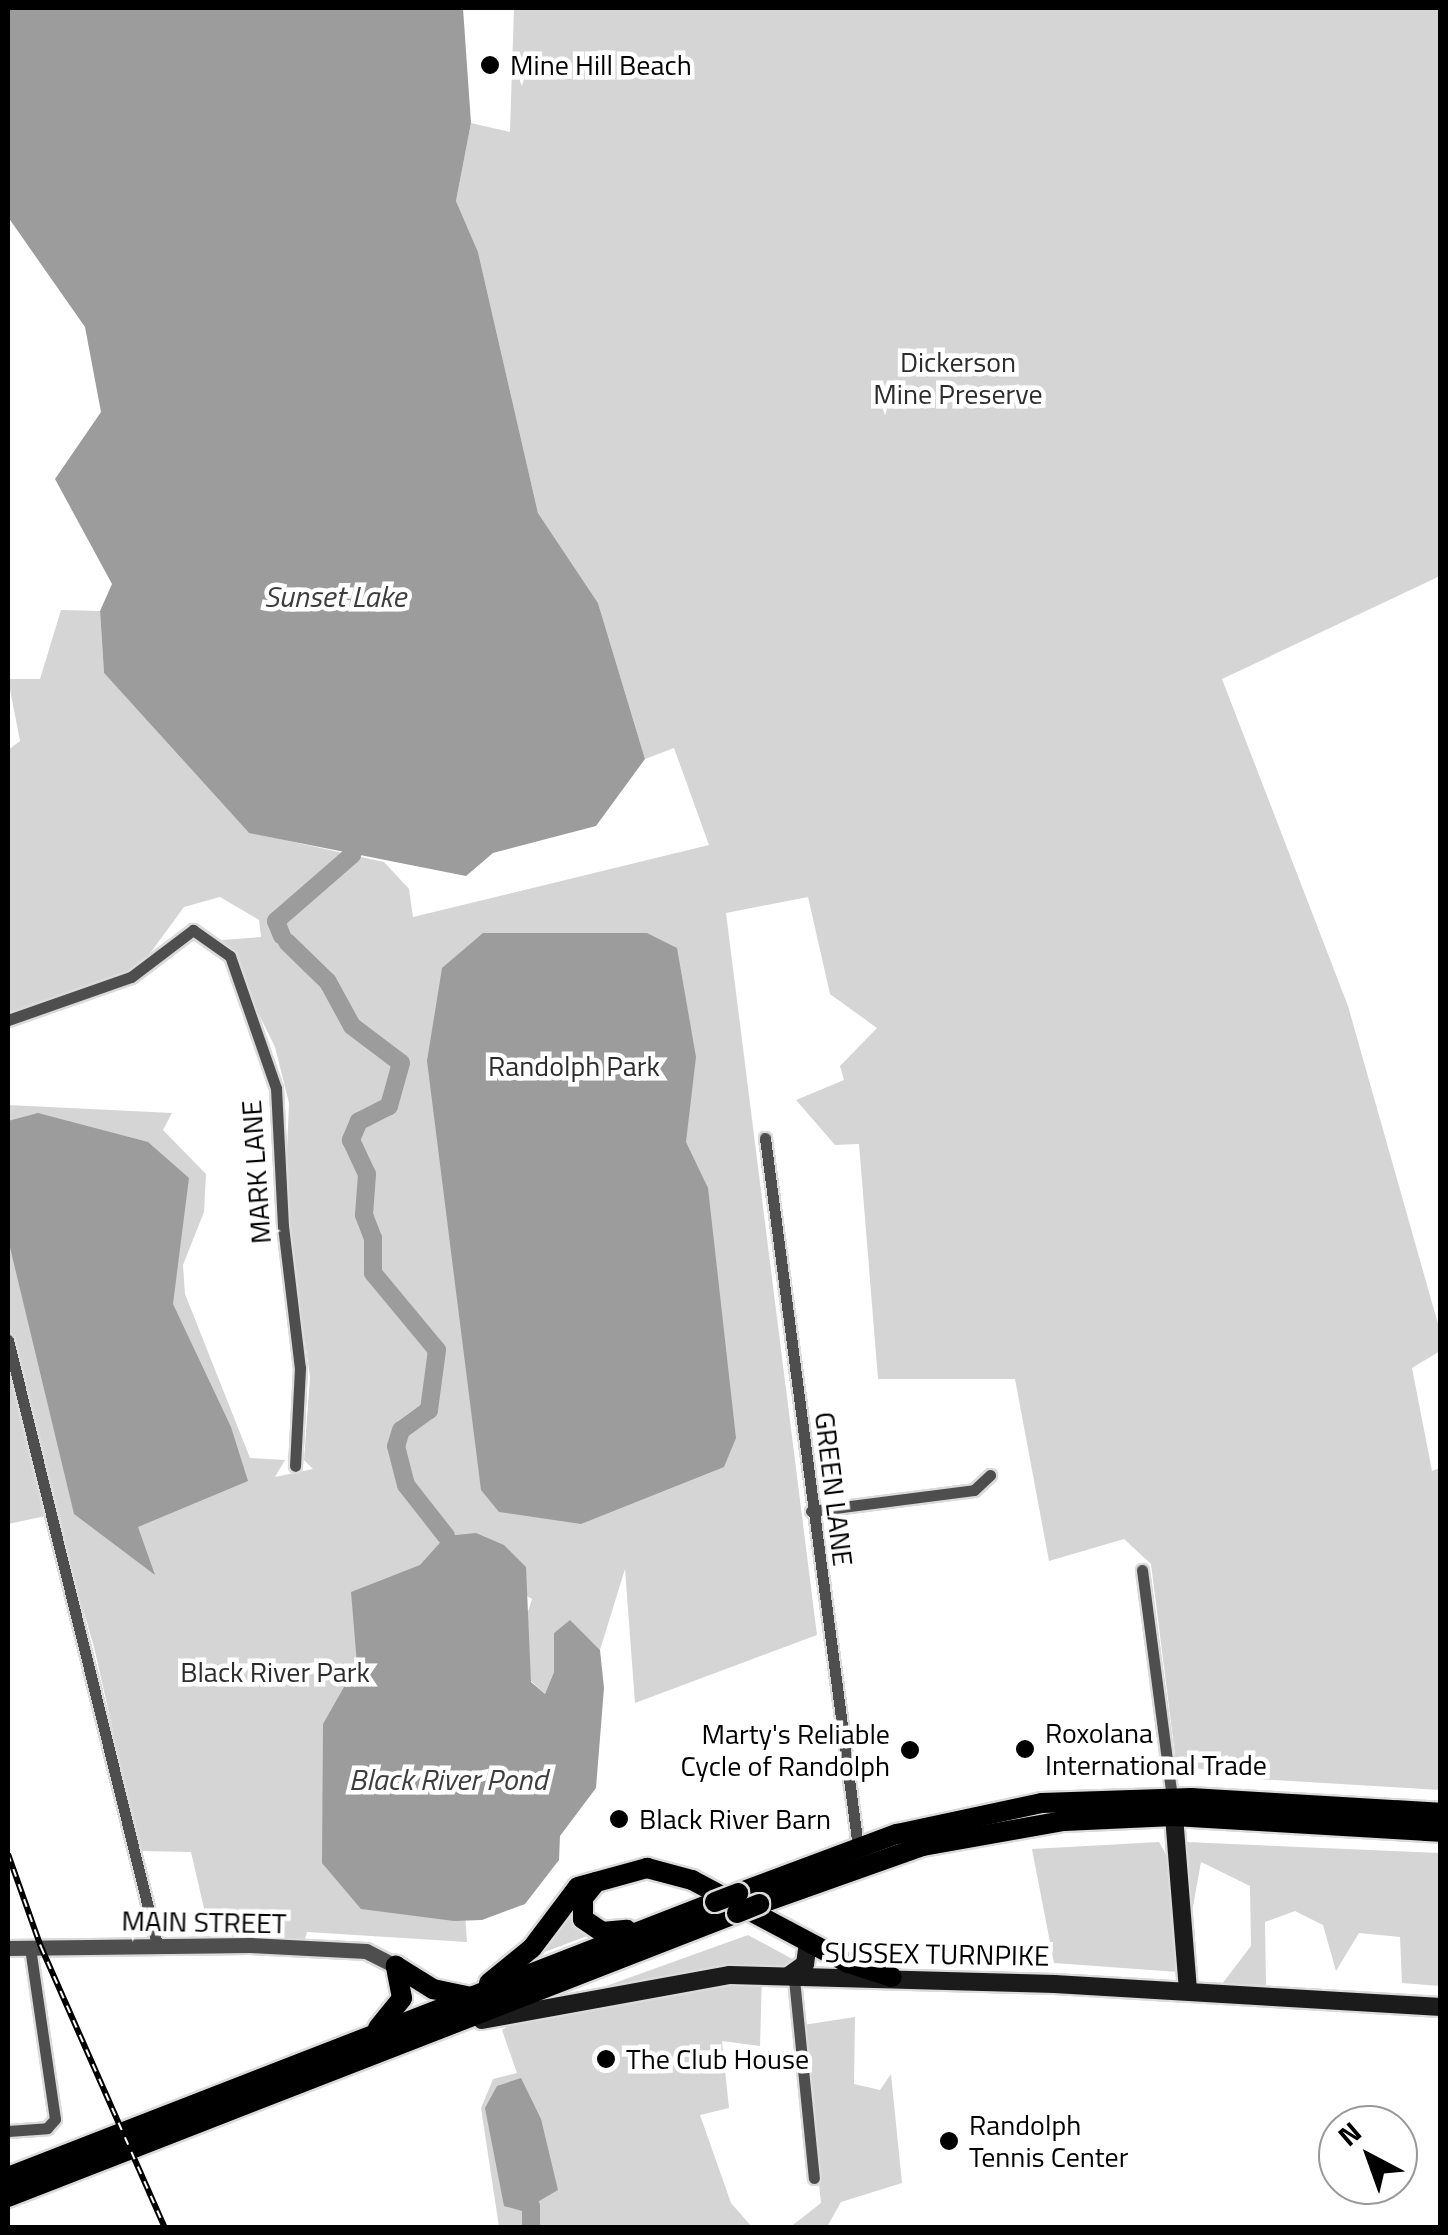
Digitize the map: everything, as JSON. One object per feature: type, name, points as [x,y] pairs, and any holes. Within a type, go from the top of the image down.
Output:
[{"type":"highway","points":[[8,2197],[437,2030],[737,1903],[858,1847],[1024,1806],[1440,1813]]},
{"type":"highway","points":[[8,2178],[715,1902],[759,1904],[883,1858],[978,1833],[1173,1806],[1440,1832]]},
{"type":"highway","points":[[471,1997],[532,1948],[578,1887],[606,1875],[668,1870],[808,1942],[892,1977]]},
{"type":"highway","points":[[606,1875],[584,1898],[582,1914],[589,1926],[608,1932],[661,1923]]},
{"type":"highway","points":[[396,1966],[433,1989],[471,1997]]},
{"type":"highway","points":[[367,2037],[400,2006],[396,1966]]},
{"type":"main road","points":[[1173,1806],[1188,1990]]},
{"type":"main road","points":[[791,1977],[805,1964],[808,1942]]},
{"type":"main road","name":"SUSSEX TURNPIKE","points":[[437,2030],[679,1980],[791,1977],[892,1977],[1188,1990],[1440,2007]]},
{"type":"street","name":"MARK LANE","points":[[8,1020],[130,976],[193,930],[230,956],[276,1088],[282,1226],[300,1368],[295,1466]]},
{"type":"street","name":"GREEN LANE","points":[[766,1138],[811,1511],[858,1847]]},
{"type":"street","points":[[8,1340],[157,1944]]},
{"type":"street","points":[[811,1511],[974,1490],[990,1475]]},
{"type":"street","points":[[1142,1570],[1173,1806]]},
{"type":"street","name":"MAIN STREET","points":[[8,1948],[157,1944],[366,1951],[396,1966]]},
{"type":"street","points":[[8,2131],[53,2124],[30,1947]]},
{"type":"street","points":[[791,1977],[814,2178]]},
{"type":"green space","points":[[514,8],[1440,8],[1440,576],[1222,679],[1348,1006],[1440,1331],[1440,1351],[1412,1368],[1432,1471],[1440,1468],[1440,1790],[1239,1778],[1176,1763],[1151,1564],[1124,1539],[1049,1561],[1015,1379],[878,1379],[859,1144],[835,1145],[796,1100],[844,1080],[840,1066],[877,1028],[830,994],[808,897],[726,913],[817,1635],[635,1703],[625,1569],[600,1650],[570,1621],[554,1633],[554,1672],[545,1694],[531,1681],[525,1621],[532,1599],[438,1544],[467,1942],[307,1932],[304,1942],[224,1940],[223,1930],[209,1930],[191,1852],[140,1851],[94,1647],[55,1514],[8,1524],[8,1105],[172,1113],[163,1130],[206,1174],[204,1212],[183,1265],[185,1294],[250,1458],[285,1460],[275,1477],[313,1469],[304,1460],[310,1377],[285,1199],[289,1103],[275,1047],[222,940],[261,937],[259,920],[220,897],[184,907],[129,982],[8,1013],[8,750],[20,741],[8,679],[40,679],[61,610],[100,611],[104,673],[248,832],[384,862],[409,889],[413,917],[709,845],[674,748],[645,759],[598,603],[538,513],[478,252],[456,201],[471,123],[510,132]]},
{"type":"green space","points":[[1159,1842],[1169,1860],[1178,1972],[1054,1963],[1032,1849]]},
{"type":"green space","points":[[1186,1842],[1440,1853],[1440,1986],[1402,1983],[1400,1937],[1359,1933],[1336,1971],[1323,1925],[1295,1911],[1265,1922],[1266,1985],[1222,1984],[1251,1946],[1250,1886],[1201,1862],[1191,1918]]},
{"type":"green space","points":[[572,1900],[587,1936],[529,1958]]},
{"type":"green space","points":[[748,1935],[822,1975],[762,1974],[760,2046],[722,2041],[729,2108],[700,2115],[731,2203],[752,2227],[499,2227],[481,2108],[493,2079],[517,2073],[502,2030],[520,2017]]},
{"type":"green space","points":[[855,2017],[854,2084],[880,2090],[891,2074],[902,2183],[841,2202],[827,2227],[789,2228],[821,2203],[803,2025]]},
{"type":"water","name":"Sunset Lake","points":[[8,8],[463,8],[471,123],[456,201],[478,252],[538,513],[598,603],[645,759],[596,826],[493,853],[466,876],[249,833],[104,673],[100,611],[112,584],[55,479],[101,412],[85,327],[8,217]]},
{"type":"water","points":[[483,933],[647,933],[677,948],[696,1057],[686,1142],[708,1188],[736,1438],[724,1467],[581,1524],[499,1512],[481,1490],[427,1061],[442,968]]},
{"type":"water","points":[[38,1113],[148,1142],[189,1178],[173,1304],[231,1427],[248,1481],[138,1527],[155,1575],[74,1514],[8,1239],[8,1121]]},
{"type":"water","name":"Black River Pond","points":[[476,1533],[504,1545],[526,1567],[531,1682],[545,1694],[554,1672],[554,1633],[570,1620],[600,1650],[604,1688],[596,1788],[560,1836],[559,1860],[525,1904],[482,1920],[454,1921],[361,1909],[322,1863],[323,1724],[357,1664],[351,1592],[420,1565],[446,1536]]},
{"type":"water","points":[[521,2078],[541,2119],[558,2190],[522,2211],[504,2206],[485,2108],[497,2086]]},
{"type":"waterway","points":[[282,936],[276,921],[352,855]]},
{"type":"waterway","points":[[287,942],[328,982],[352,1026],[401,1063],[389,1106],[359,1121],[351,1140],[367,1174],[364,1215],[373,1238],[373,1273],[437,1350],[429,1410],[401,1430],[396,1446],[406,1485],[446,1536]]},
{"type":"waterway","points":[[531,2206],[531,2228]]},
{"type":"railway","points":[[8,1854],[41,1947],[165,2228]]},
{"type":"place","name":"Mine Hill Beach","points":[[490,65]]},
{"type":"place","name":"Roxolana International Trade","points":[[1025,1749]]},
{"type":"place","name":"Marty's Reliable Cycle of Randolph","points":[[910,1750]]},
{"type":"place","name":"Black River Barn","points":[[619,1819]]},
{"type":"place","name":"The Club House","points":[[606,2059]]},
{"type":"place","name":"Randolph Tennis Center","points":[[949,2141]]},
{"type":"park label","name":"Dickerson Mine Preserve","points":[[958,378]]},
{"type":"park label","name":"Randolph Park","points":[[574,1066]]},
{"type":"park label","name":"Black River Park","points":[[275,1672]]}]
